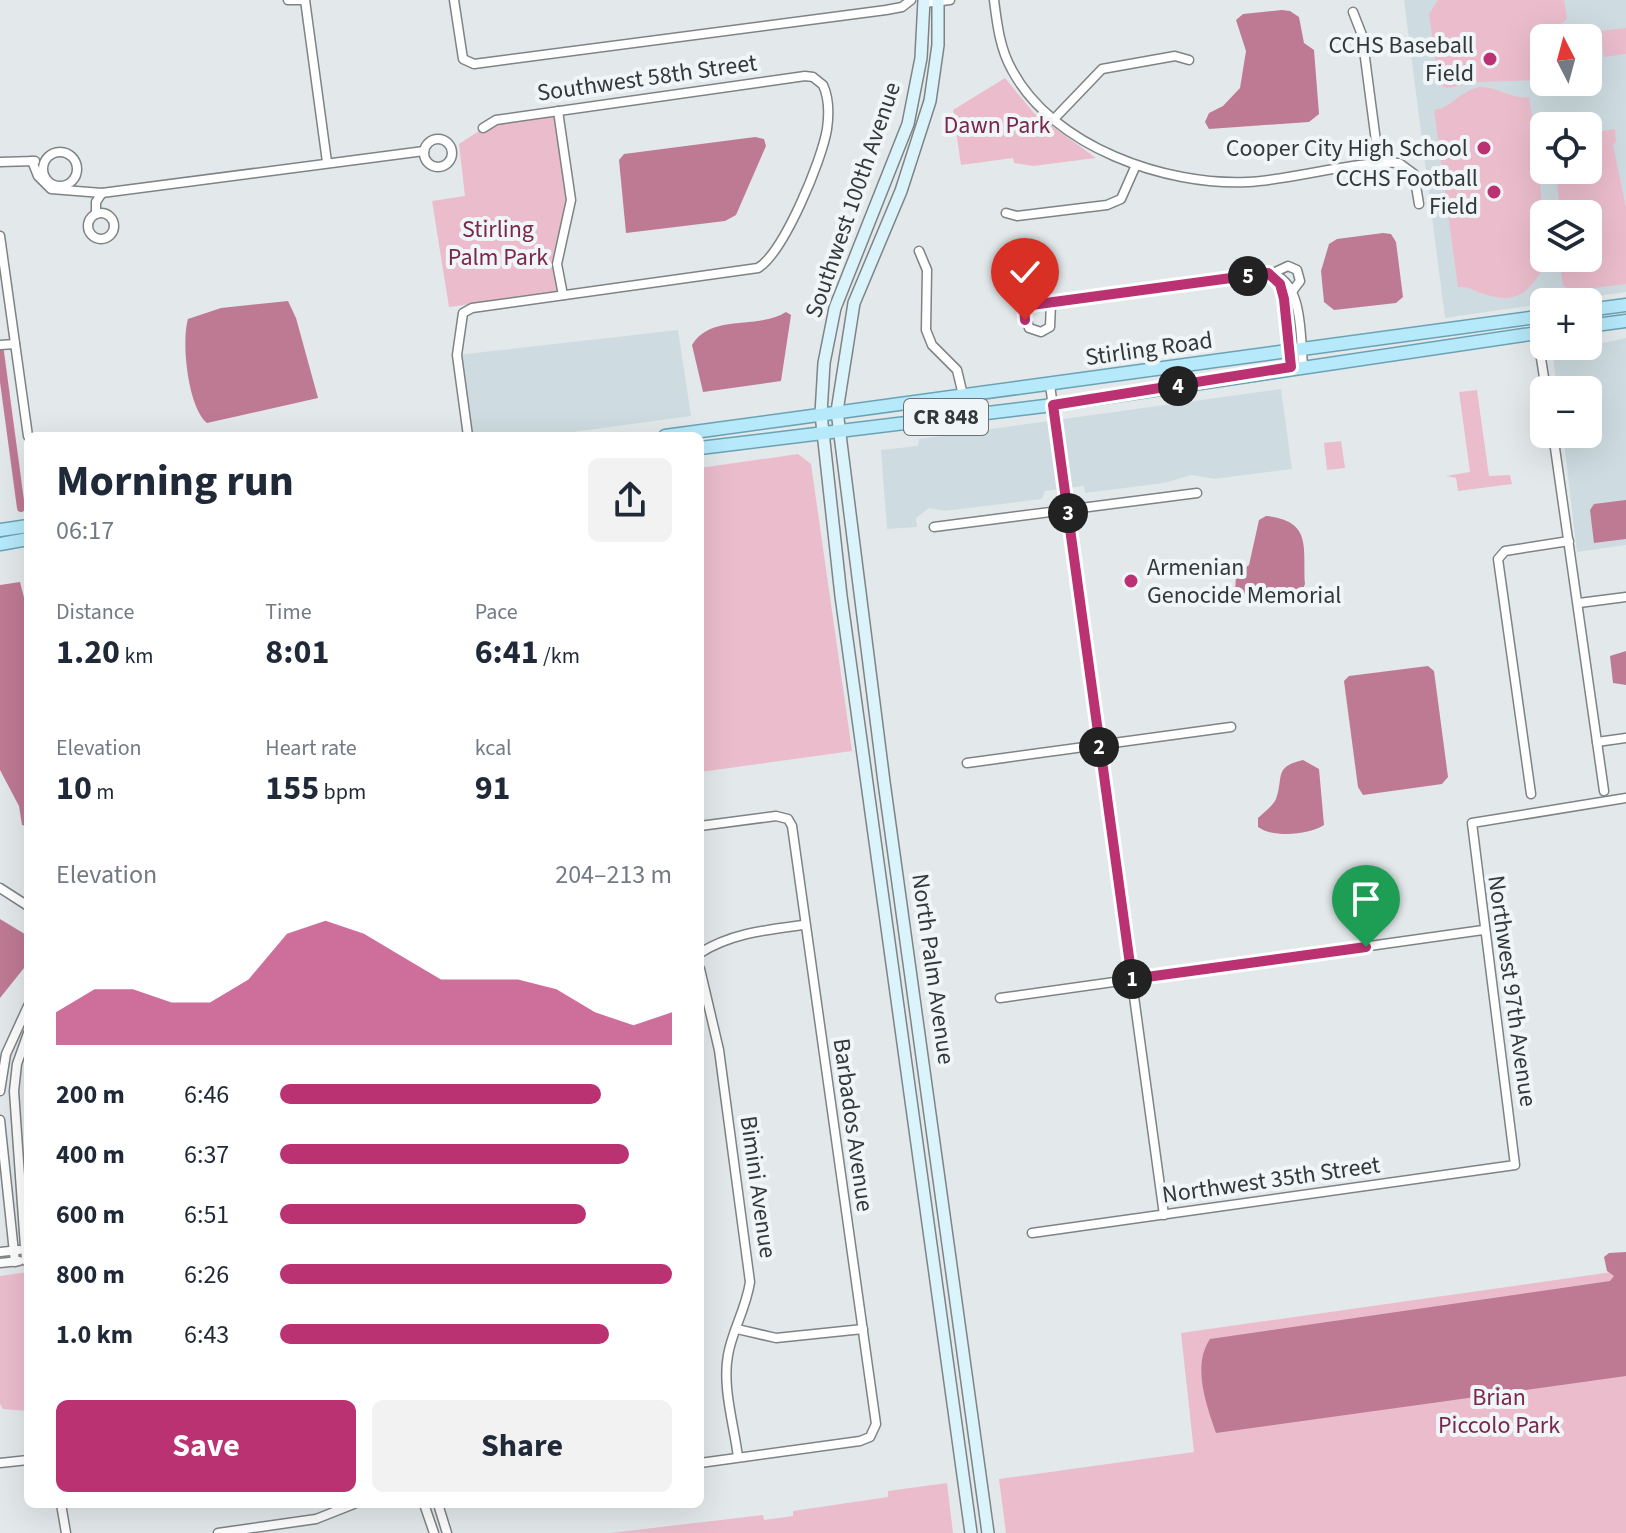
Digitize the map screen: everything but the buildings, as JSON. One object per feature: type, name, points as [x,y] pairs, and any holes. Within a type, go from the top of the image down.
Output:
[{"type":"main road","name":"Southwest 100th Avenue","points":[[837,411],[854,303],[901,191],[930,101],[942,0]]},
{"type":"main road","name":"Southwest 100th Avenue","points":[[821,414],[824,363],[835,308],[908,124],[921,58],[924,1]]},
{"type":"main road","points":[[1602,308],[1626,305]]},
{"type":"main road","name":"Stirling Road","points":[[693,432],[1530,318]]},
{"type":"main road","points":[[1602,324],[1626,321]]},
{"type":"main road","points":[[1439,331],[1441,346]]},
{"type":"main road","name":"Stirling Road","points":[[704,447],[1053,405],[1297,366],[1530,334]]},
{"type":"main road","name":"North Palm Avenue","points":[[837,411],[988,1533]]},
{"type":"main road","name":"North Palm Avenue","points":[[821,414],[843,610],[971,1533]]},
{"type":"main road","points":[[0,530],[24,527]]},
{"type":"main road","points":[[0,544],[24,540]]},
{"type":"main road","points":[[890,933],[906,930]]},
{"type":"main road","points":[[967,1499],[983,1497]]},
{"type":"street","points":[[288,0],[304,0],[327,162]]},
{"type":"street","points":[[454,0],[461,53],[466,62],[474,64],[871,12],[909,2]]},
{"type":"street","points":[[924,1],[942,0]]},
{"type":"street","points":[[994,0],[1000,41],[1020,84],[1055,118],[1089,142],[1136,165],[1185,178],[1244,182],[1399,163],[1411,170],[1419,204]]},
{"type":"street","points":[[1353,12],[1362,35],[1379,164]]},
{"type":"street","points":[[1055,118],[1087,81],[1108,67],[1175,56],[1189,60]]},
{"type":"street","name":"Southwest 58th Street","points":[[483,128],[496,120],[558,111],[805,76],[819,80],[827,101],[824,142],[775,253],[765,264],[748,270],[563,295]]},
{"type":"street","points":[[467,432],[457,355],[463,313],[472,308],[563,295],[557,264],[571,200],[558,111]]},
{"type":"street","points":[[32,161],[38,176],[51,189],[102,195],[424,151]]},
{"type":"street","points":[[0,162],[32,161],[56,153],[67,154],[75,161],[76,172],[88,191]]},
{"type":"street","points":[[47,158],[43,168],[46,179],[55,185],[71,181],[88,191]]},
{"type":"street","points":[[32,161],[43,168]]},
{"type":"street","points":[[1006,213],[1017,216],[1107,205],[1121,199],[1136,165]]},
{"type":"street","points":[[71,181],[76,172]]},
{"type":"street","points":[[102,195],[107,201],[107,214],[114,222],[114,231],[108,238],[99,240],[92,236],[88,228],[96,214],[96,202],[102,195]]},
{"type":"street","points":[[96,214],[107,214]]},
{"type":"street","points":[[0,236],[27,432]]},
{"type":"street","points":[[919,251],[927,270],[926,330],[932,345],[957,370],[963,395]]},
{"type":"street","points":[[1051,303],[1270,273],[1282,267],[1293,267],[1300,281],[1284,299]]},
{"type":"street","points":[[1270,273],[1283,277],[1293,290],[1297,313],[1297,366]]},
{"type":"street","points":[[1270,273],[1280,284],[1296,351]]},
{"type":"street","points":[[1287,322],[1297,313]]},
{"type":"street","points":[[0,345],[15,344]]},
{"type":"street","points":[[1050,385],[1164,1215]]},
{"type":"street","points":[[1555,448],[1604,791]]},
{"type":"street","points":[[934,527],[1197,493]]},
{"type":"street","points":[[1531,794],[1498,559],[1505,551],[1569,541]]},
{"type":"street","points":[[1579,603],[1626,597]]},
{"type":"street","points":[[967,763],[1231,727]]},
{"type":"street","points":[[1597,742],[1626,738]]},
{"type":"street","name":"Northwest 97th Avenue","points":[[1515,1165],[1483,930],[1472,823],[1626,798]]},
{"type":"street","name":"Barbados Avenue","points":[[704,825],[776,816],[788,819],[792,826],[803,925],[876,1424],[870,1437],[860,1441],[738,1457]]},
{"type":"street","points":[[0,888],[24,903]]},
{"type":"street","points":[[704,950],[722,939],[740,934],[803,925]]},
{"type":"street","points":[[1000,998],[1483,930]]},
{"type":"street","name":"Bimini Avenue","points":[[704,986],[719,1050],[750,1282],[745,1310],[728,1353],[726,1374],[738,1457]]},
{"type":"street","points":[[0,1091],[6,1054],[24,1015]]},
{"type":"street","points":[[24,1044],[17,1064],[14,1103],[24,1226]]},
{"type":"street","points":[[0,1120],[15,1262]]},
{"type":"street","name":"Northwest 35th Street","points":[[1032,1233],[1515,1165]]},
{"type":"street","points":[[0,1252],[24,1250]]},
{"type":"street","points":[[0,1263],[24,1261]]},
{"type":"street","points":[[737,1329],[776,1338],[863,1329]]},
{"type":"street","points":[[704,1462],[738,1457]]},
{"type":"street","points":[[0,1463],[24,1460]]},
{"type":"street","points":[[62,1508],[66,1533]]},
{"type":"street","points":[[218,1533],[316,1519],[342,1508]]},
{"type":"street","points":[[425,1508],[434,1533]]},
{"type":"street","points":[[439,1508],[447,1533]]},
{"type":"shaded area","name":"Cooper City High School","points":[[1404,0],[1626,0],[1626,292],[1602,295],[1602,288],[1530,288],[1530,306],[1445,318]]},
{"type":"shaded area","points":[[1282,10],[1299,17],[1304,43],[1314,50],[1319,114],[1309,122],[1209,129],[1205,122],[1209,113],[1223,106],[1240,88],[1246,51],[1236,20],[1243,14]]},
{"type":"shaded area","points":[[755,137],[764,139],[766,146],[736,215],[725,221],[626,233],[619,160],[624,154]]},
{"type":"shaded area","points":[[1391,234],[1396,242],[1403,297],[1396,303],[1334,310],[1324,302],[1321,271],[1329,244],[1337,239]]},
{"type":"shaded area","points":[[288,301],[296,318],[318,398],[207,423],[195,404],[188,374],[185,343],[188,319],[221,308]]},
{"type":"shaded area","points":[[786,312],[791,315],[781,381],[703,392],[692,345],[700,335],[723,325],[763,320]]},
{"type":"shaded area","points":[[678,330],[691,416],[573,432],[467,432],[457,355]]},
{"type":"shaded area","points":[[1626,338],[1626,545],[1577,552],[1565,448],[1602,448],[1602,376],[1555,376],[1554,360],[1602,360],[1602,343]]},
{"type":"shaded area","points":[[1281,389],[1292,469],[1214,479],[1192,475],[1164,483],[1085,493],[1084,486],[1045,491],[1042,499],[945,511],[929,508],[916,518],[917,527],[887,529],[881,450],[918,446],[919,439]]},
{"type":"shaded area","points":[[1626,500],[1626,539],[1594,543],[1590,510],[1594,504]]},
{"type":"shaded area","points":[[1266,516],[1291,523],[1298,530],[1304,547],[1305,584],[1303,589],[1241,598],[1235,593],[1236,574],[1249,565],[1259,520]]},
{"type":"shaded area","points":[[20,582],[24,598],[24,826],[19,806],[0,770],[0,585]]},
{"type":"shaded area","points":[[1626,651],[1626,685],[1613,683],[1610,656]]},
{"type":"shaded area","points":[[1428,666],[1434,671],[1448,777],[1442,784],[1363,795],[1358,787],[1344,681],[1349,676]]},
{"type":"shaded area","points":[[1303,760],[1319,769],[1324,825],[1291,834],[1273,833],[1258,827],[1258,818],[1276,799],[1283,770]]},
{"type":"shaded area","points":[[0,919],[24,934],[24,968],[0,998]]},
{"type":"shaded area","points":[[1626,1252],[1626,1376],[1216,1433],[1201,1373],[1210,1339],[1610,1281],[1614,1276],[1607,1271],[1604,1257],[1609,1253]]},
{"type":"green space","name":"CCHS Baseball Field","points":[[1438,0],[1564,0],[1567,19],[1561,24],[1530,24],[1530,80],[1477,82],[1447,88],[1439,84],[1429,14]]},
{"type":"green space","points":[[1626,28],[1626,54],[1604,57],[1602,31]]},
{"type":"green space","name":"Dawn Park","points":[[1005,78],[1034,113],[1096,158],[1033,166],[1014,163],[1013,158],[961,165],[953,110]]},
{"type":"green space","points":[[1479,87],[1529,97],[1530,184],[1540,184],[1542,200],[1530,200],[1530,272],[1541,272],[1527,289],[1511,297],[1500,298],[1458,287],[1434,110]]},
{"type":"green space","name":"Stirling Palm Park","points":[[558,111],[571,207],[559,251],[562,292],[449,307],[432,201],[465,196],[459,144],[496,120]]},
{"type":"green space","points":[[1615,129],[1616,142],[1613,145],[1626,207],[1626,284],[1567,288],[1563,285],[1561,272],[1602,272],[1602,200],[1559,200],[1557,184],[1602,184],[1602,131]]},
{"type":"green space","points":[[1477,390],[1489,476],[1510,475],[1512,484],[1458,491],[1456,478],[1446,476],[1470,472],[1459,392]]},
{"type":"green space","points":[[1341,441],[1345,468],[1327,470],[1324,443]]},
{"type":"green space","points":[[798,454],[811,464],[852,751],[704,771],[704,467]]},
{"type":"green space","name":"Brian Piccolo Park","points":[[1626,1270],[1626,1533],[1006,1533],[999,1479],[1194,1452],[1181,1333]]},
{"type":"green space","points":[[24,1273],[24,1411],[3,1409],[0,1404],[0,1276]]},
{"type":"green space","points":[[947,1483],[953,1533],[610,1533],[763,1515],[764,1520],[793,1516],[793,1511],[888,1497],[888,1491]]},
{"type":"waterway","points":[[0,352],[21,508]]},
{"type":"place","name":"CCHS Baseball Field","points":[[1490,59]]},
{"type":"place","name":"Cooper City High School","points":[[1484,148]]},
{"type":"place","name":"CCHS Football Field","points":[[1494,192]]},
{"type":"place","name":"Armenian Genocide Memorial","points":[[1131,581]]},
{"type":"route","points":[[1025,320],[1024,306],[1268,273],[1280,284],[1291,367],[1053,405],[1132,979],[1366,947]]}]
